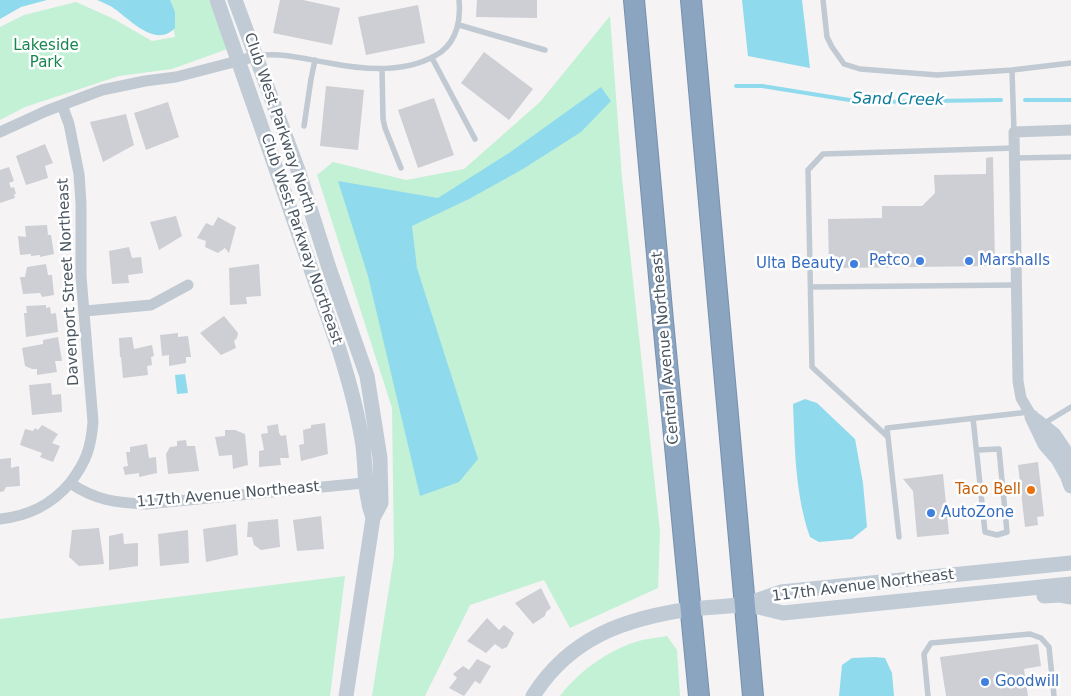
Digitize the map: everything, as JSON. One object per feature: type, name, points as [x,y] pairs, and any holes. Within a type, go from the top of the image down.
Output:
[{"type":"highway","name":"Central Avenue Northeast","points":[[634,0],[700,696]]},
{"type":"highway","points":[[691,0],[753,696]]},
{"type":"street","name":"Club West Parkway Northeast","points":[[217,0],[354,396],[363,447],[364,483],[367,503],[373,518]]},
{"type":"street","name":"Club West Parkway North","points":[[236,0],[298,170],[366,376],[375,417],[380,458],[381,503],[373,518],[346,696]]},
{"type":"street","points":[[0,132],[25,120],[102,90],[176,77],[257,56]]},
{"type":"street","name":"Davenport Street Northeast","points":[[62,105],[69,124],[79,174],[81,276],[93,422],[92,440],[88,456],[70,483]]},
{"type":"street","points":[[1071,130],[1014,132],[1018,381],[1021,398],[1034,418],[1045,444],[1063,467],[1071,486]]},
{"type":"street","points":[[85,311],[151,305],[188,286]]},
{"type":"street","points":[[1034,418],[1054,434],[1071,460]]},
{"type":"street","name":"117th Avenue Northeast","points":[[70,483],[84,493],[100,499],[122,504],[146,504],[364,483],[381,478]]},
{"type":"street","points":[[0,519],[25,515],[43,507],[59,495],[70,483]]},
{"type":"street","points":[[1050,565],[1065,557],[1071,551]]},
{"type":"street","name":"117th Avenue Northeast","points":[[744,604],[781,592],[1071,563]]},
{"type":"street","points":[[981,593],[1071,575]]},
{"type":"street","name":"117th Avenue Northeast","points":[[744,604],[782,613],[1071,584]]},
{"type":"street","points":[[981,593],[1005,600],[1060,595],[1071,597]]},
{"type":"street","points":[[533,696],[552,671],[568,656],[613,627],[691,609],[744,604]]},
{"type":"lane","points":[[257,56],[271,54],[353,67],[382,69],[406,66],[432,58],[446,47],[458,25],[459,0]]},
{"type":"lane","points":[[823,0],[827,37],[832,47],[844,64],[860,69],[938,75],[1012,70],[1071,63]]},
{"type":"lane","points":[[458,25],[546,50]]},
{"type":"lane","points":[[432,58],[475,139]]},
{"type":"lane","points":[[304,126],[315,60]]},
{"type":"lane","points":[[382,69],[383,119],[401,168]]},
{"type":"lane","points":[[1012,70],[1014,132]]},
{"type":"lane","points":[[888,437],[812,367],[808,170],[823,154],[1015,153],[1071,157]]},
{"type":"lane","points":[[811,287],[1017,285]]},
{"type":"lane","points":[[899,537],[887,428],[973,418],[1034,418],[1071,407]]},
{"type":"lane","points":[[973,418],[985,532],[997,535],[1007,532],[999,449],[977,450]]},
{"type":"lane","points":[[928,696],[924,654],[931,644],[1030,634],[1041,638],[1049,647],[1054,696]]},
{"type":"green space","name":"Lakeside Park","points":[[168,0],[209,0],[214,14],[233,47],[172,69],[119,76],[25,107],[0,120],[0,27],[24,15],[76,2],[114,19],[152,41],[175,37]]},
{"type":"green space","points":[[610,16],[622,178],[660,532],[658,588],[570,628],[544,580],[470,605],[425,696],[372,696],[394,556],[392,408],[317,175],[333,162],[406,180],[464,169],[540,102]]},
{"type":"green space","points":[[345,576],[330,696],[0,696],[0,619]]},
{"type":"green space","points":[[667,636],[677,650],[680,696],[560,696],[583,672],[612,652],[636,642]]},
{"type":"water","points":[[0,0],[47,0],[21,7],[0,19]]},
{"type":"water","points":[[97,0],[170,0],[175,12],[175,28],[167,34],[151,33],[134,24],[112,7]]},
{"type":"water","points":[[742,0],[802,0],[810,68],[748,56]]},
{"type":"water","points":[[601,87],[611,101],[581,132],[523,169],[469,199],[412,226],[417,268],[478,459],[459,482],[420,496],[368,276],[338,181],[438,198],[509,153]]},
{"type":"water","points":[[185,374],[188,393],[177,394],[175,375]]},
{"type":"water","points":[[805,399],[817,403],[855,439],[863,483],[867,527],[852,539],[819,542],[810,537],[801,504],[795,455],[793,404]]},
{"type":"water","points":[[852,658],[885,658],[892,673],[894,696],[839,696],[842,665]]},
{"type":"building","points":[[280,0],[303,0],[340,8],[332,45],[273,33]]},
{"type":"building","points":[[477,0],[537,0],[537,18],[476,17]]},
{"type":"building","points":[[418,5],[425,43],[366,55],[358,17]]},
{"type":"building","points":[[484,52],[533,89],[509,120],[461,83]]},
{"type":"building","points":[[326,86],[364,90],[358,150],[320,146]]},
{"type":"building","points":[[434,98],[454,155],[418,168],[398,110]]},
{"type":"building","points":[[168,102],[179,137],[146,150],[134,113]]},
{"type":"building","points":[[126,114],[134,145],[103,162],[90,122]]},
{"type":"building","points":[[45,144],[53,163],[45,166],[48,178],[26,185],[16,156]]},
{"type":"building","points":[[993,157],[995,266],[829,268],[828,219],[882,218],[882,206],[922,206],[935,193],[934,175],[986,174],[986,158]]},
{"type":"building","points":[[9,167],[14,181],[9,183],[11,188],[14,187],[15,198],[0,203],[0,170]]},
{"type":"building","points":[[176,216],[182,236],[159,250],[150,222]]},
{"type":"building","points":[[218,217],[236,227],[229,253],[225,248],[218,253],[205,247],[206,241],[197,238],[206,223],[213,226]]},
{"type":"building","points":[[47,225],[48,235],[51,235],[54,254],[40,257],[40,255],[31,256],[31,254],[20,255],[18,236],[26,237],[25,226]]},
{"type":"building","points":[[129,247],[132,258],[141,257],[143,273],[128,275],[129,283],[112,284],[109,251]]},
{"type":"building","points":[[46,264],[48,275],[52,275],[54,295],[42,297],[40,293],[23,294],[20,277],[25,277],[27,267]]},
{"type":"building","points":[[259,264],[261,296],[246,297],[247,304],[230,305],[229,268]]},
{"type":"building","points":[[46,305],[46,308],[50,307],[51,314],[56,313],[58,332],[26,337],[24,313],[27,313],[26,306]]},
{"type":"building","points":[[224,316],[238,333],[234,341],[236,348],[221,355],[200,333]]},
{"type":"building","points":[[178,333],[178,337],[188,336],[191,357],[186,357],[186,363],[169,366],[169,355],[162,356],[160,335]]},
{"type":"building","points":[[58,337],[62,361],[55,361],[57,372],[37,375],[37,369],[25,366],[22,348],[43,344],[43,340]]},
{"type":"building","points":[[132,337],[134,349],[152,345],[154,356],[151,357],[152,365],[147,366],[148,375],[123,378],[119,338]]},
{"type":"building","points":[[51,383],[52,395],[61,394],[62,412],[32,415],[29,385]]},
{"type":"building","points":[[325,423],[328,454],[301,461],[299,445],[304,444],[303,430],[311,428],[311,425]]},
{"type":"building","points":[[278,424],[281,436],[286,435],[289,458],[280,458],[281,465],[259,467],[259,451],[264,450],[261,434],[268,433],[267,426]]},
{"type":"building","points":[[42,425],[58,434],[52,443],[60,446],[53,462],[40,457],[42,453],[20,445],[25,429],[33,431],[35,428],[38,430]]},
{"type":"building","points":[[225,430],[235,430],[245,434],[248,465],[233,469],[232,455],[219,456],[215,437],[225,436]]},
{"type":"building","points":[[186,440],[187,446],[195,446],[199,471],[168,474],[166,454],[170,447],[177,446],[177,441]]},
{"type":"building","points":[[147,444],[149,458],[156,457],[157,473],[139,477],[139,473],[125,475],[123,467],[128,466],[126,452],[130,452],[130,447]]},
{"type":"building","points":[[11,458],[11,468],[19,466],[20,486],[6,487],[4,491],[0,492],[0,459]]},
{"type":"building","name":"Taco Bell","points":[[1038,462],[1044,516],[1037,517],[1038,525],[1025,527],[1018,465]]},
{"type":"building","name":"AutoZone","points":[[943,474],[949,534],[917,537],[913,491],[903,479]]},
{"type":"building","points":[[321,516],[324,549],[297,551],[293,520]]},
{"type":"building","points":[[278,519],[280,547],[261,550],[254,545],[252,537],[247,537],[248,522]]},
{"type":"building","points":[[236,524],[238,555],[206,562],[203,529]]},
{"type":"building","points":[[99,528],[104,564],[79,566],[69,557],[72,530]]},
{"type":"building","points":[[188,530],[189,563],[160,566],[158,534]]},
{"type":"building","points":[[123,533],[124,544],[138,543],[138,566],[109,570],[109,536]]},
{"type":"building","points":[[541,588],[551,608],[546,612],[545,616],[533,624],[515,603]]},
{"type":"building","points":[[487,618],[499,630],[504,625],[514,633],[507,647],[502,649],[495,644],[486,653],[467,641]]},
{"type":"building","name":"Goodwill","points":[[1038,644],[1041,666],[1024,669],[1028,696],[946,696],[940,657]]},
{"type":"building","points":[[477,659],[491,666],[480,684],[475,681],[464,696],[449,688],[457,678],[453,674],[463,666],[469,670]]},
{"type":"waterway","name":"Sand Creek","points":[[736,86],[762,86],[862,102],[1001,100]]},
{"type":"waterway","name":"Sand Creek","points":[[1025,100],[1071,100]]},
{"type":"place","name":"Petco","points":[[920,261]]},
{"type":"place","name":"Marshalls","points":[[969,261]]},
{"type":"place","name":"Ulta Beauty","points":[[854,264]]},
{"type":"place","name":"Taco Bell","points":[[1031,490]]},
{"type":"place","name":"AutoZone","points":[[931,513]]},
{"type":"place","name":"Goodwill","points":[[985,682]]}]
